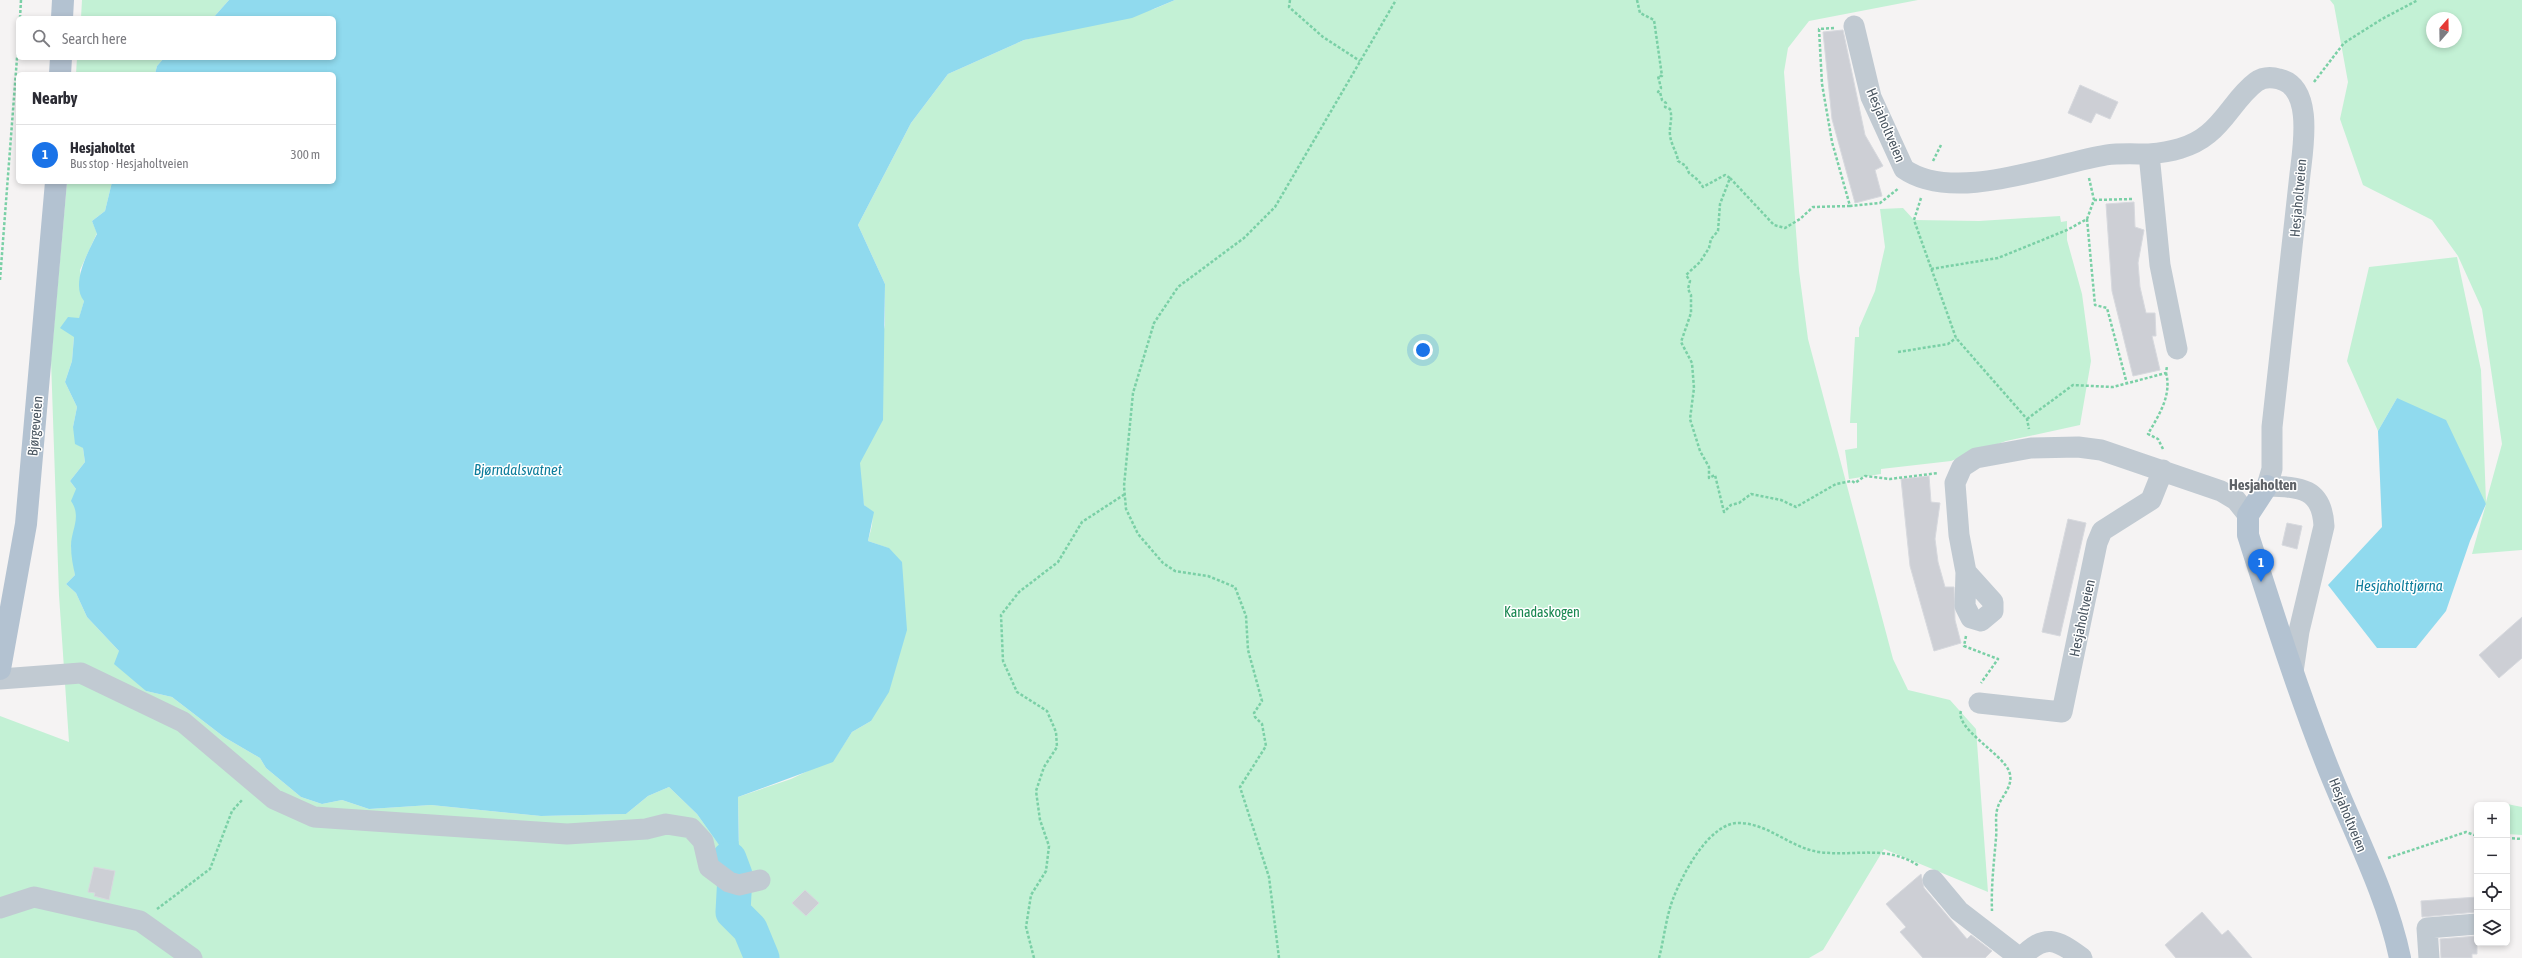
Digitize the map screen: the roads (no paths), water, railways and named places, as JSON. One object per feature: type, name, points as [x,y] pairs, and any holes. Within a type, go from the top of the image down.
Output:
[{"type":"main road","points":[[62,16],[63,0]]},
{"type":"main road","points":[[60,72],[61,60]]},
{"type":"main road","name":"Bjørgeveien","points":[[0,669],[26,524],[56,184]]},
{"type":"main road","points":[[2248,515],[2269,478]]},
{"type":"main road","name":"Hesjaholtveien","points":[[2248,515],[2248,535],[2293,672],[2325,760],[2368,865],[2400,958]]},
{"type":"street","name":"Hesjaholtveien","points":[[1854,26],[1871,97],[1904,169],[1913,175],[1927,179],[1960,182],[2002,179],[2107,155],[2149,154],[2173,151],[2193,143],[2208,134],[2257,81],[2271,77],[2283,80],[2296,87],[2302,98],[2304,134],[2272,427],[2269,478],[2291,487],[2306,490],[2318,500],[2323,513],[2322,539],[2299,631],[2293,672]]},
{"type":"street","points":[[2149,154],[2160,265],[2177,348]]},
{"type":"street","points":[[1966,572],[1955,499],[1955,483],[1962,467],[1976,458],[2032,448],[2078,448],[2101,450],[2164,461],[2236,500],[2248,515]]},
{"type":"street","name":"Hesjaholtveien","points":[[1979,703],[2062,712],[2097,543],[2102,531],[2151,500],[2164,461]]},
{"type":"street","points":[[0,679],[81,673],[183,722],[274,799],[314,817],[567,834],[646,829],[666,824],[691,828],[703,841],[709,867],[734,884],[760,880]]},
{"type":"street","points":[[1933,880],[1959,910],[2020,958],[2033,946],[2051,941],[2061,942],[2082,958]]},
{"type":"street","points":[[0,908],[34,897],[140,921],[192,958]]},
{"type":"street","points":[[2429,958],[2427,928],[2474,924]]},
{"type":"water","name":"Bjørndalsvatnet","points":[[229,0],[1175,0],[1132,18],[1024,40],[948,74],[911,123],[858,225],[885,284],[883,420],[860,463],[864,505],[874,512],[868,541],[889,548],[902,562],[907,630],[889,692],[871,721],[852,732],[833,762],[738,797],[739,853],[729,859],[697,814],[669,787],[648,796],[626,814],[541,816],[431,805],[369,809],[342,800],[322,804],[301,797],[266,768],[260,758],[224,737],[172,697],[146,691],[114,664],[119,651],[87,617],[76,593],[66,584],[75,575],[71,540],[76,513],[71,501],[76,489],[70,481],[85,462],[83,448],[75,444],[73,427],[77,407],[65,382],[72,361],[74,337],[60,328],[68,317],[79,318],[84,301],[80,294],[79,286],[82,267],[97,234],[92,221],[105,211],[112,184],[336,184],[336,72],[156,72],[157,66],[162,60],[336,60],[336,16],[215,16]]},
{"type":"water","name":"Hesjaholttjørna","points":[[2397,398],[2446,420],[2486,504],[2470,541],[2446,611],[2416,648],[2377,648],[2328,585],[2382,527],[2378,431]]},
{"type":"waterway","points":[[729,859],[735,875],[733,912],[750,929],[762,958]]},
{"type":"place","name":"Hesjaholtet","points":[[2261,582]]},
{"type":"district","name":"Hesjaholten","points":[[2263,485]]},
{"type":"park label","name":"Kanadaskogen","points":[[1542,612]]}]
